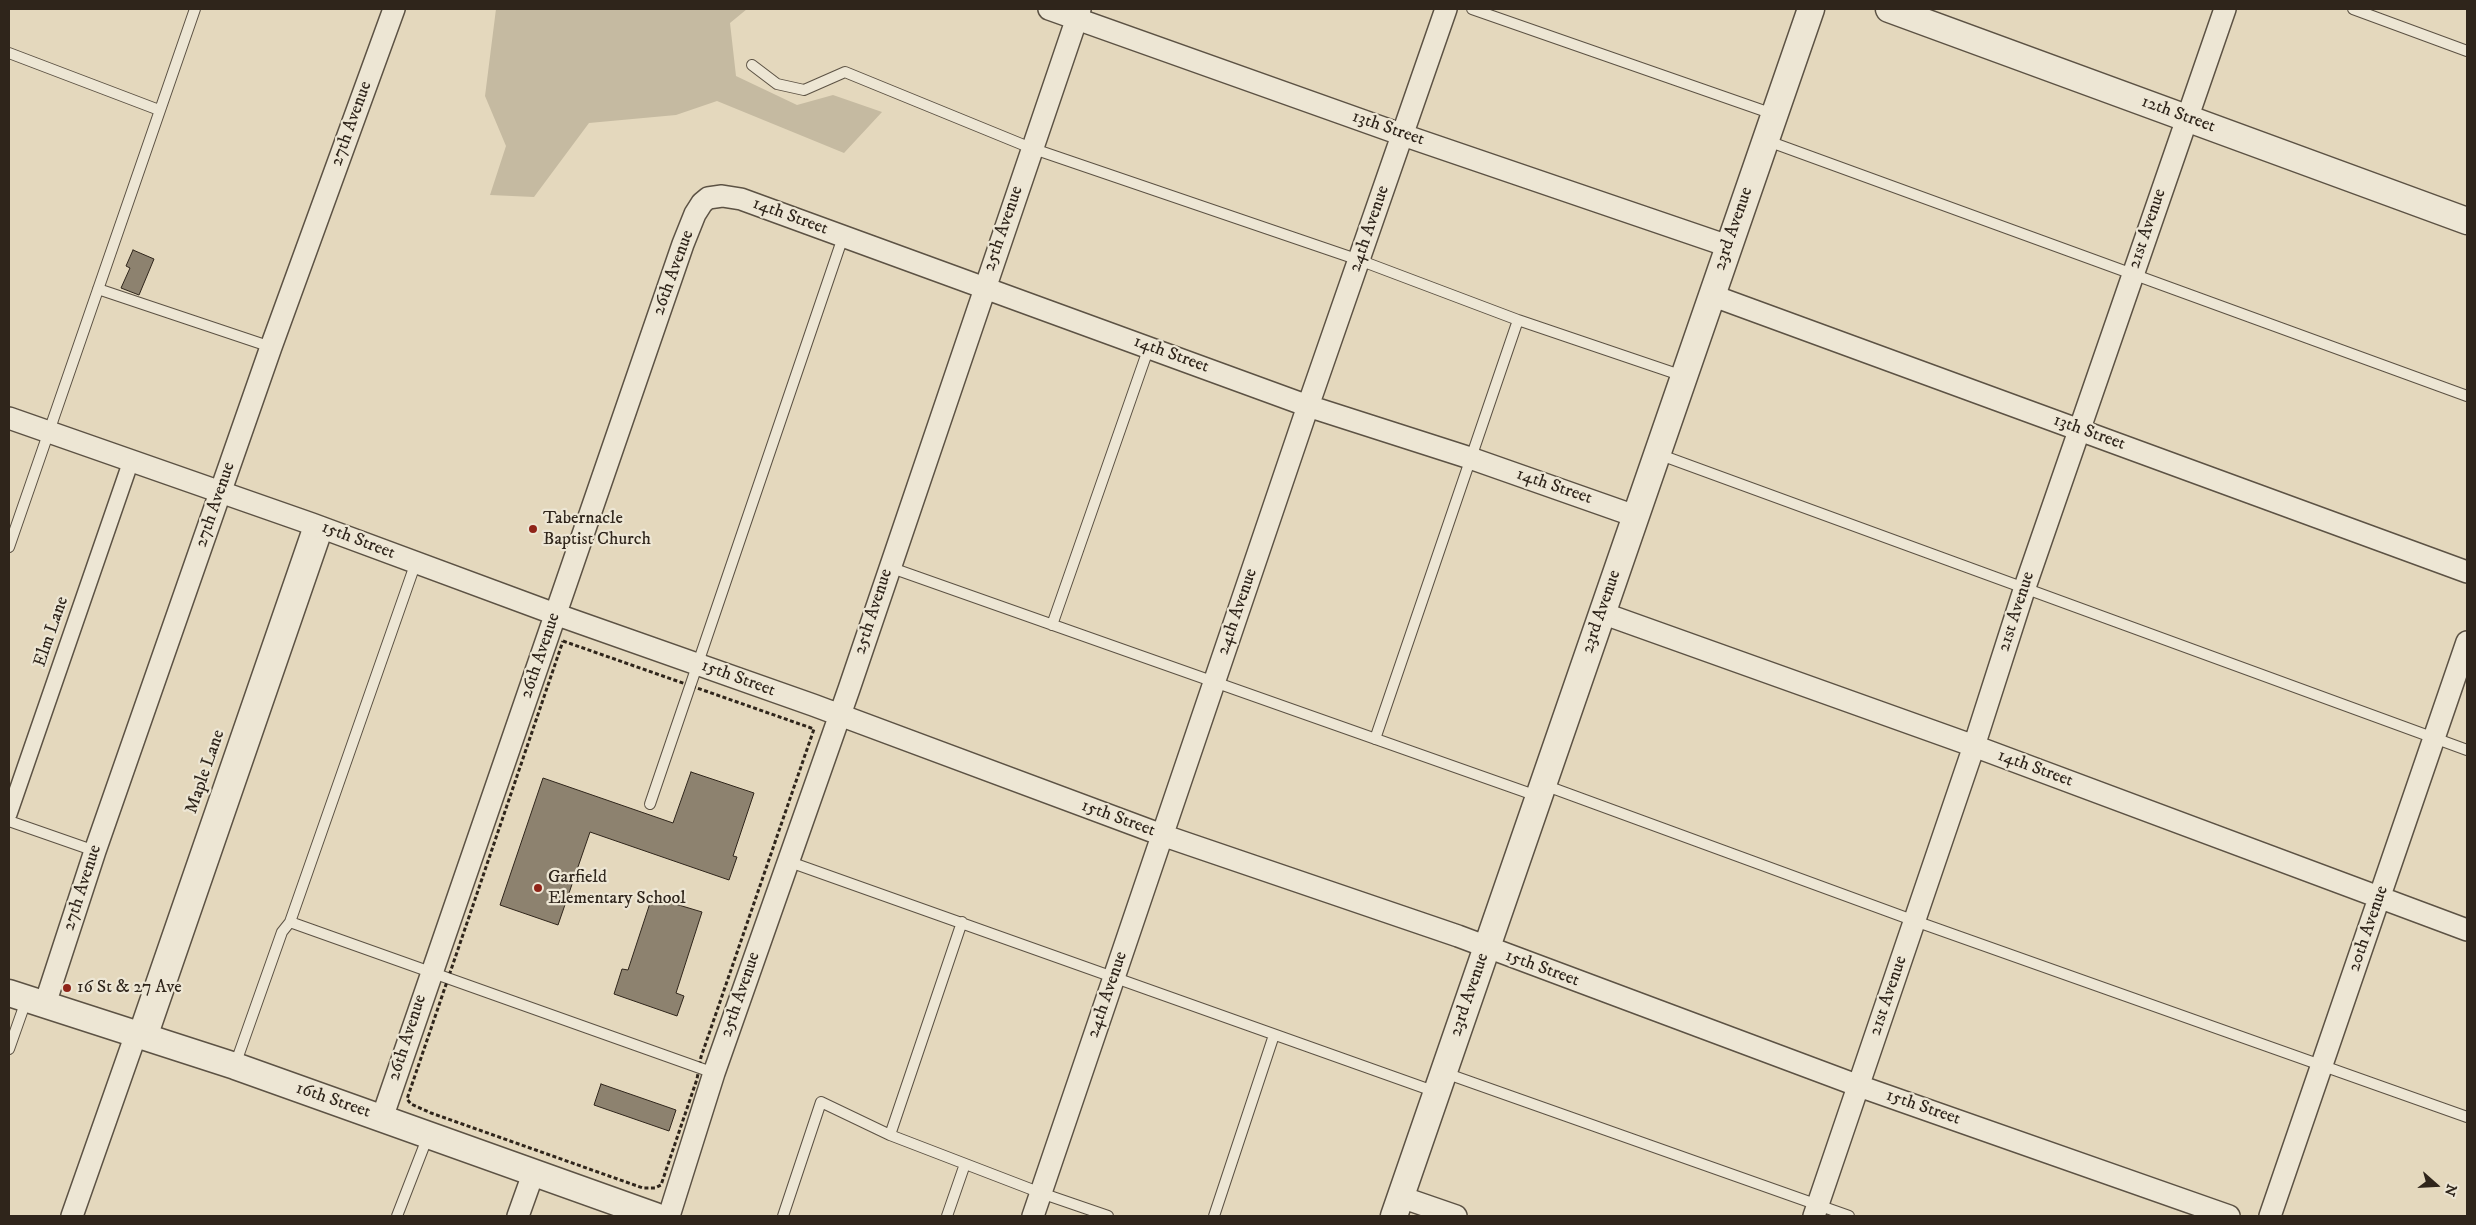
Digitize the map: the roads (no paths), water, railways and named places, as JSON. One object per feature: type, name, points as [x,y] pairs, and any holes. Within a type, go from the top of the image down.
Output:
[{"type":"street","name":"27th Avenue","points":[[27,998],[95,851],[271,347],[394,9]]},
{"type":"street","name":"13th Street","points":[[1049,9],[1078,14],[1403,135],[1728,246]]},
{"type":"street","name":"24th Avenue","points":[[1033,1216],[1308,406],[1446,9]]},
{"type":"street","name":"23rd Avenue","points":[[1398,1207],[1764,140],[1811,9]]},
{"type":"street","name":"12th Street","points":[[1889,9],[2467,221]]},
{"type":"street","name":"21st Avenue","points":[[1816,1211],[1974,746],[2025,587],[2225,9]]},
{"type":"street","name":"25th Avenue","points":[[668,1216],[707,1071],[787,860],[838,715],[1078,14]]},
{"type":"street","name":"14th Street","points":[[708,198],[722,196],[741,199],[1308,406],[1470,458],[1635,516]]},
{"type":"street","name":"26th Avenue","points":[[382,1118],[438,976],[555,614],[683,244],[695,214],[702,203],[708,198]]},
{"type":"street","name":"13th Street","points":[[1711,295],[2467,572]]},
{"type":"street","name":"15th Street","points":[[9,418],[319,526],[1162,835],[1486,948],[1859,1086],[2229,1216]]},
{"type":"street","name":"Elm Lane","points":[[9,814],[131,461]]},
{"type":"street","name":"Maple Lane","points":[[143,1036],[319,526]]},
{"type":"street","name":"14th Street","points":[[1602,613],[1974,746],[2467,930]]},
{"type":"street","name":"20th Avenue","points":[[2270,1216],[2467,642]]},
{"type":"street","name":"16th Street","points":[[27,998],[235,1066],[655,1216]]},
{"type":"street","points":[[72,1216],[143,1036]]},
{"type":"street","points":[[518,1216],[533,1174]]},
{"type":"street","points":[[1398,1207],[1456,1216]]},
{"type":"lane","points":[[9,547],[195,9]]},
{"type":"lane","points":[[1472,9],[1773,114]]},
{"type":"lane","points":[[2353,9],[2467,51]]},
{"type":"lane","points":[[9,53],[159,110]]},
{"type":"lane","points":[[752,64],[777,84],[804,90],[845,72],[1031,148],[1359,260],[1518,320],[1683,376]]},
{"type":"lane","points":[[1764,140],[2467,396]]},
{"type":"lane","points":[[650,804],[843,236]]},
{"type":"lane","points":[[98,289],[271,347]]},
{"type":"lane","points":[[1375,739],[1518,320]]},
{"type":"lane","points":[[1052,625],[1148,347]]},
{"type":"lane","points":[[1657,454],[2467,750]]},
{"type":"lane","points":[[235,1066],[282,932],[290,922],[416,562]]},
{"type":"lane","points":[[889,566],[1375,739],[1540,791],[1915,920],[2467,1117]]},
{"type":"lane","points":[[9,821],[95,851]]},
{"type":"lane","points":[[787,860],[1274,1035],[1440,1083],[1816,1211],[1849,1216]]},
{"type":"lane","points":[[290,922],[707,1071]]},
{"type":"lane","points":[[890,1135],[962,922]]},
{"type":"lane","points":[[9,1049],[27,998]]},
{"type":"lane","points":[[1214,1216],[1274,1035]]},
{"type":"lane","points":[[783,1216],[821,1102],[890,1135],[1041,1193],[1108,1216]]},
{"type":"lane","points":[[397,1216],[428,1136]]},
{"type":"lane","points":[[947,1216],[966,1164]]},
{"type":"place","name":"Tabernacle Baptist Church","points":[[533,529]]},
{"type":"place","name":"Garfield Elementary School","points":[[538,888]]},
{"type":"place","name":"16 St & 27 Ave","points":[[67,988]]}]
